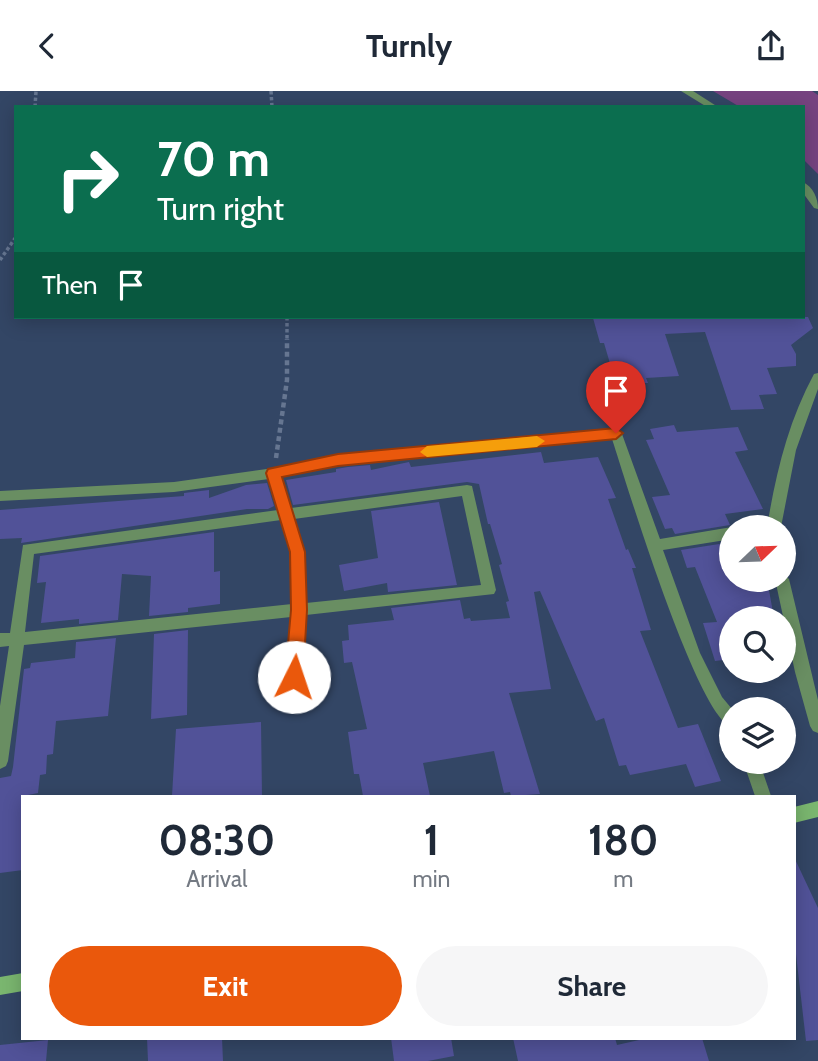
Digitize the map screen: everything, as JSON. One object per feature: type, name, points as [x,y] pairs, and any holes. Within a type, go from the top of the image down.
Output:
[{"type":"main road","points":[[796,814],[818,809]]},
{"type":"main road","points":[[0,986],[21,982]]},
{"type":"street","points":[[685,91],[710,105]]},
{"type":"street","points":[[805,188],[818,205]]},
{"type":"street","points":[[775,515],[785,465],[809,393],[818,377]]},
{"type":"street","points":[[0,496],[174,487],[274,473],[338,460],[616,433],[693,655],[719,703]]},
{"type":"street","points":[[274,473],[297,552],[299,610],[292,699]]},
{"type":"street","points":[[0,641],[17,639],[489,590],[467,490],[28,549],[17,639],[0,761]]},
{"type":"street","points":[[655,547],[719,535]]},
{"type":"street","points":[[785,592],[802,672],[818,726]]},
{"type":"street","points":[[755,774],[763,795]]},
{"type":"path","points":[[0,260],[14,240]]},
{"type":"path","points":[[274,473],[288,380],[287,319]]},
{"type":"shaded area","points":[[713,91],[812,91],[818,95],[818,174],[805,161],[805,105],[737,105]]},
{"type":"building","points":[[808,317],[813,328],[791,345],[796,354],[796,366],[767,368],[777,394],[759,395],[764,409],[731,410],[705,332],[665,334],[679,376],[646,378],[648,383],[616,384],[604,343],[600,343],[593,319],[805,319]]},
{"type":"building","points":[[674,425],[677,432],[738,427],[748,450],[735,452],[763,509],[719,515],[719,527],[675,534],[672,528],[665,529],[652,497],[670,495],[646,440],[654,439],[650,429]]},
{"type":"building","points":[[541,452],[544,463],[598,457],[616,498],[608,499],[626,550],[628,549],[636,568],[632,568],[651,630],[640,631],[678,728],[698,724],[721,781],[695,787],[686,764],[630,775],[626,765],[619,766],[604,718],[596,721],[540,591],[534,592],[551,689],[509,693],[540,794],[504,793],[494,751],[423,763],[430,795],[363,795],[359,774],[354,774],[348,732],[367,729],[352,662],[344,663],[342,641],[349,640],[348,625],[394,620],[391,608],[460,600],[464,619],[470,618],[471,621],[510,618],[506,602],[509,601],[499,565],[502,564],[488,524],[479,484],[467,482],[293,505],[286,480],[336,472],[336,469],[348,467],[370,465],[371,470],[409,462],[411,467]]},
{"type":"building","points":[[267,483],[274,506],[268,509],[247,509],[21,543],[22,538],[0,539],[0,510],[184,496],[184,493],[209,490],[209,498],[246,485]]},
{"type":"building","points":[[439,502],[457,585],[388,592],[387,583],[344,591],[339,565],[378,558],[371,511]]},
{"type":"building","points":[[214,532],[214,572],[220,571],[220,604],[188,608],[188,612],[149,616],[151,576],[122,574],[118,620],[79,624],[79,619],[41,623],[46,582],[37,583],[40,556]]},
{"type":"building","points":[[719,544],[719,592],[769,592],[772,606],[719,606],[719,661],[715,661],[703,623],[717,622],[695,567],[687,568],[681,550]]},
{"type":"building","points":[[188,630],[187,715],[151,719],[154,634]]},
{"type":"building","points":[[116,638],[108,716],[56,721],[53,754],[47,755],[46,774],[40,775],[38,793],[21,795],[21,870],[0,873],[0,778],[11,776],[13,767],[24,669],[30,668],[31,663],[75,658],[76,642]]},
{"type":"building","points":[[261,722],[262,795],[172,795],[176,729]]},
{"type":"building","points":[[796,861],[818,908],[818,1040],[806,1041],[796,954]]},
{"type":"building","points":[[48,1040],[46,1061],[0,1061],[0,1045]]},
{"type":"building","points":[[147,1040],[222,1040],[223,1061],[148,1061]]},
{"type":"building","points":[[391,1040],[451,1040],[454,1056],[428,1061],[394,1061]]},
{"type":"building","points":[[513,1040],[616,1040],[617,1045],[639,1040],[703,1040],[709,1061],[518,1061]]},
{"type":"slow traffic","points":[[427,452],[537,441]]},
{"type":"route","points":[[294,677],[299,610],[297,552],[274,473],[338,460],[616,433]]}]
